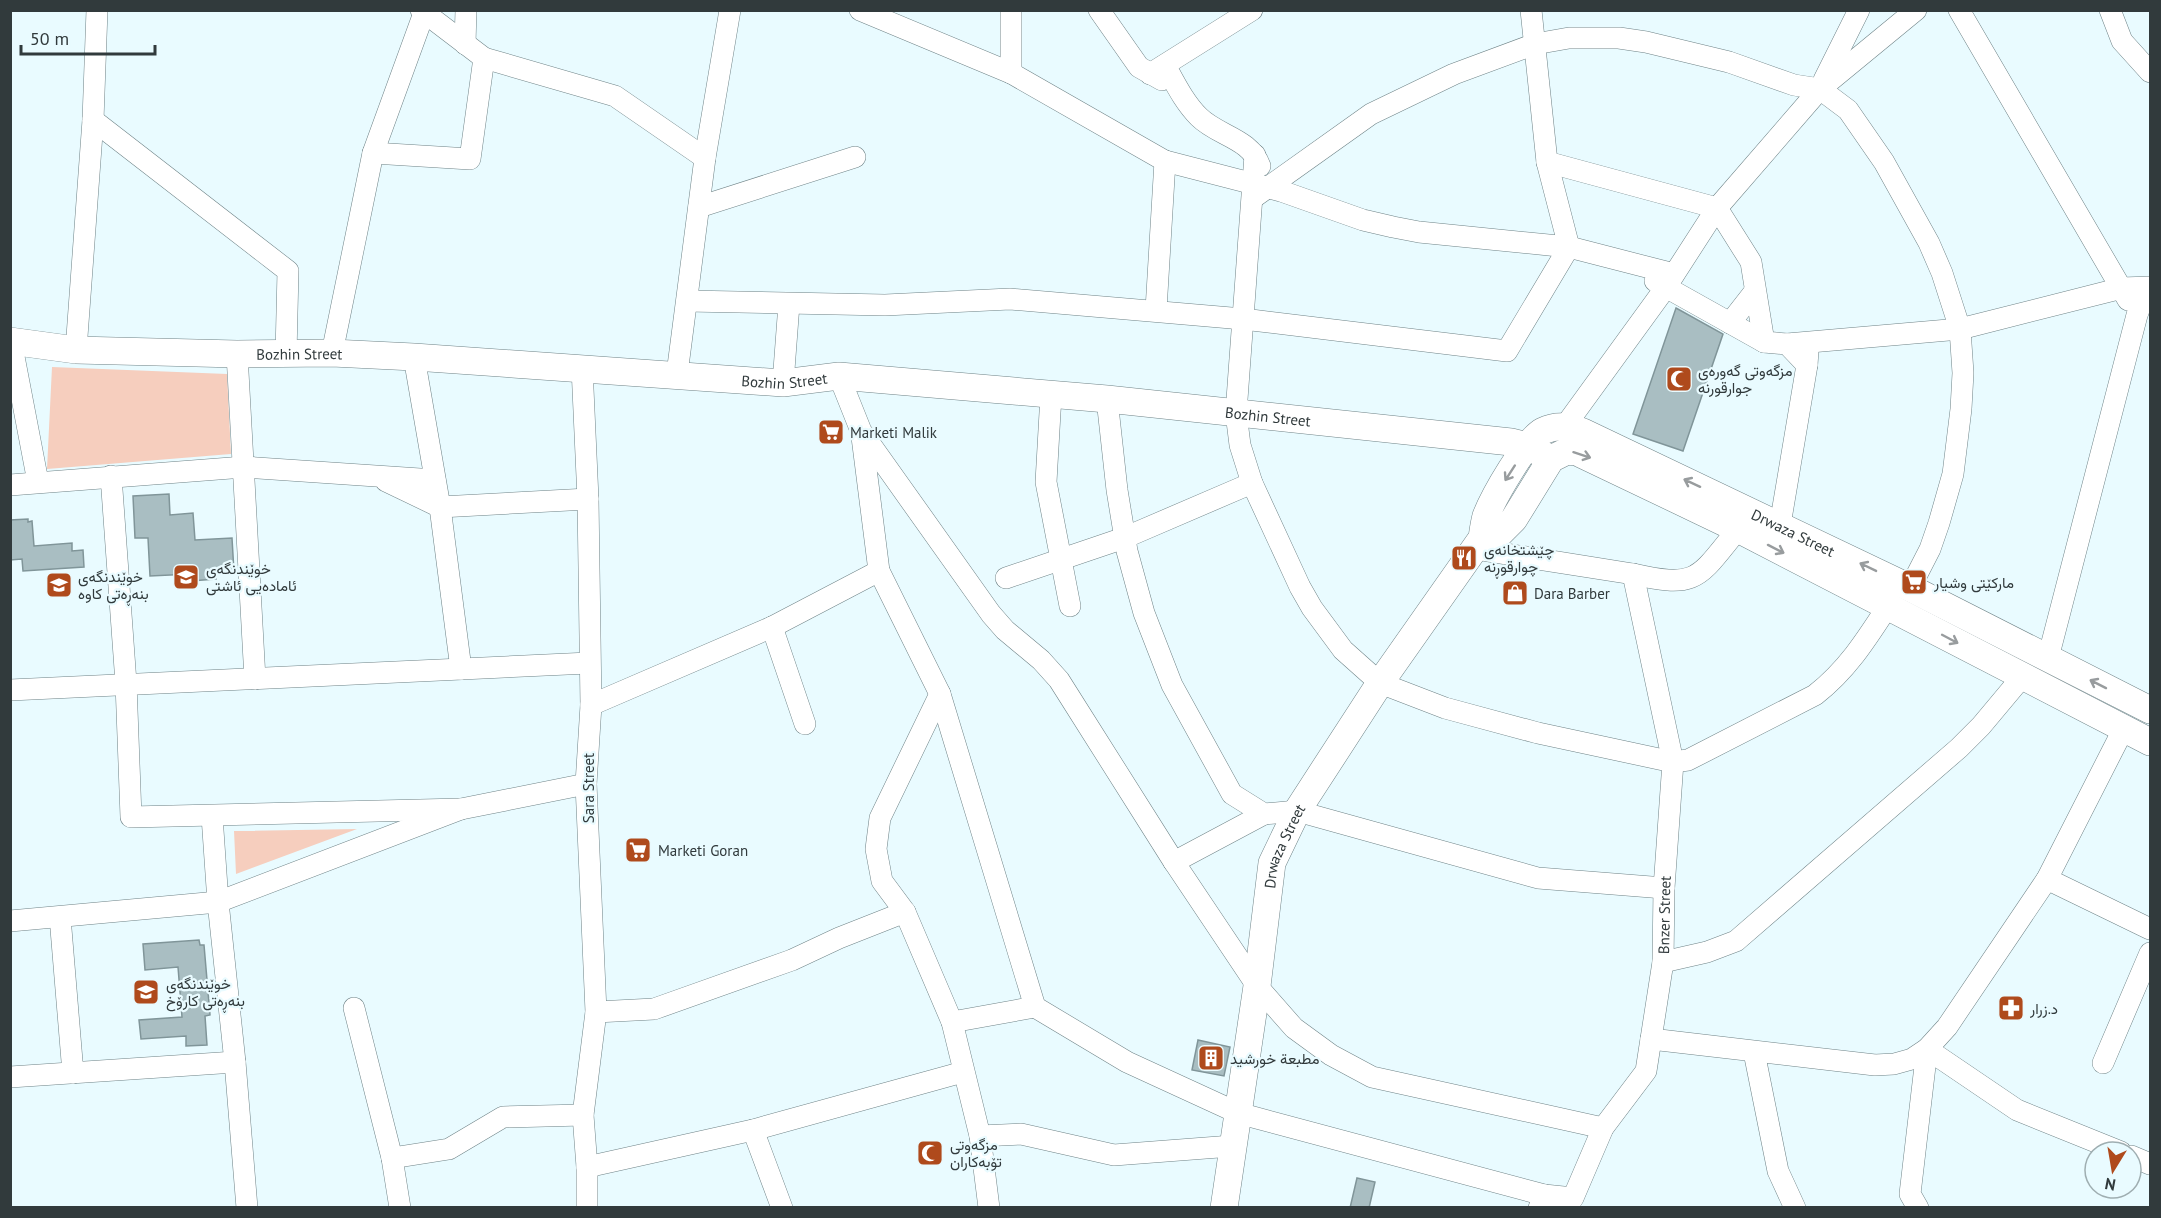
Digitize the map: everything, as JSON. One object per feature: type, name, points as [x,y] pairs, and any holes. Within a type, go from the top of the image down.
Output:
[{"type":"street","points":[[76,350],[93,120],[97,10]]},
{"type":"street","points":[[465,44],[466,10]]},
{"type":"street","points":[[677,374],[705,158],[730,10]]},
{"type":"street","points":[[860,10],[1011,73],[1165,160],[1258,190],[1393,227],[1419,232],[1569,247],[1613,258],[1670,281],[1730,323],[1764,342],[1798,343],[1960,329],[2122,288],[2149,287],[2137,315],[2048,658]]},
{"type":"street","points":[[1011,10],[1011,73]]},
{"type":"street","points":[[1099,10],[1139,67],[1157,69],[1252,10]]},
{"type":"street","points":[[687,301],[885,305],[1010,298],[1156,310],[1508,351],[1569,247],[1546,162],[1531,10]]},
{"type":"street","points":[[1820,89],[1859,10]]},
{"type":"street","points":[[1565,426],[1670,281],[1717,208],[1820,89],[1916,10]]},
{"type":"street","points":[[1959,10],[2137,315]]},
{"type":"street","points":[[2110,10],[2122,41],[2151,72]]},
{"type":"street","points":[[332,353],[373,153],[423,12],[484,58],[615,96],[705,158]]},
{"type":"street","points":[[1258,190],[1351,127],[1391,103],[1454,74],[1535,44],[1569,38],[1618,38],[1646,42],[1730,62],[1794,85],[1820,89],[1848,110],[1889,171],[1929,243],[1942,273],[1960,329],[1963,363],[1961,409],[1953,474],[1933,540],[1910,588]]},
{"type":"street","points":[[373,153],[470,159],[484,58]]},
{"type":"street","points":[[1157,69],[1204,121],[1247,146],[1255,155],[1258,190],[1236,413],[1240,445],[1252,483],[1312,608],[1343,650],[1380,683],[1445,708],[1491,721],[1584,744],[1674,762],[1694,757],[1815,695],[1854,658],[1888,606]]},
{"type":"street","points":[[93,120],[288,271],[286,354]]},
{"type":"street","points":[[699,207],[855,157]]},
{"type":"street","points":[[1156,310],[1165,160]]},
{"type":"street","points":[[1546,162],[1717,208],[1750,262],[1764,342]]},
{"type":"street","points":[[1730,323],[1755,291]]},
{"type":"street","points":[[783,383],[789,304]]},
{"type":"street","points":[[11,341],[38,483]]},
{"type":"street","name":"Bozhin Street","points":[[11,341],[76,350],[237,354],[332,353],[414,357],[783,383],[838,376],[1107,399],[1511,442],[1540,453]]},
{"type":"street","points":[[1780,525],[1807,365],[1798,343]]},
{"type":"street","points":[[237,354],[255,679]]},
{"type":"street","points":[[414,357],[440,507],[461,669]]},
{"type":"street","name":"Sara Street","points":[[582,368],[588,499],[591,705],[586,784],[596,1012],[584,1115],[587,1167],[586,1208]]},
{"type":"street","points":[[838,376],[861,431],[996,621],[1041,660],[1059,680],[1257,986],[1294,1028],[1331,1055],[1372,1077],[1603,1128]]},
{"type":"street","points":[[1052,395],[1046,482],[1070,606]]},
{"type":"street","points":[[1107,399],[1124,538],[1144,613],[1172,685],[1232,794],[1264,814]]},
{"type":"street","name":"Drwaza Street","points":[[1540,453],[1544,431],[1565,426],[1584,432],[1910,588],[2151,711]]},
{"type":"street","points":[[861,431],[879,571],[940,694],[1035,1007],[952,1022]]},
{"type":"street","name":"Drwaza Street","points":[[1224,1208],[1257,986],[1272,862],[1297,811],[1380,683],[1479,544],[1485,518],[1506,478],[1540,453],[1558,454],[1568,451],[1585,455],[1888,606],[2151,742]]},
{"type":"street","points":[[10,485],[244,467],[435,480]]},
{"type":"street","points":[[375,475],[440,507],[588,499]]},
{"type":"street","points":[[111,476],[126,683],[131,818],[460,809],[586,784]]},
{"type":"street","points":[[1006,578],[1124,538],[1252,483]]},
{"type":"street","points":[[1479,544],[1633,574],[1683,581],[1696,576],[1707,567],[1738,530]]},
{"type":"street","points":[[591,705],[772,627],[879,571]]},
{"type":"street","name":"Bnzer Street","points":[[1035,1007],[1127,1062],[1238,1113],[1542,1201],[1574,1202],[1603,1128],[1646,1071],[1664,962],[1664,888],[1674,762],[1633,574]]},
{"type":"street","points":[[772,627],[805,724]]},
{"type":"street","points":[[10,690],[589,663]]},
{"type":"street","points":[[1664,962],[1707,952],[1736,941],[1959,748],[1981,726],[2022,676]]},
{"type":"street","points":[[940,694],[880,818],[876,849],[882,881],[905,912],[952,1022],[980,1136],[989,1208]]},
{"type":"street","points":[[1651,1039],[1875,1065],[1904,1062],[1927,1049],[1947,1027],[2047,879],[2124,728]]},
{"type":"street","points":[[10,921],[218,902],[460,809]]},
{"type":"street","points":[[1174,861],[1264,814],[1297,811],[1538,878],[1664,888]]},
{"type":"street","points":[[212,816],[247,1208]]},
{"type":"street","points":[[2047,879],[2151,929]]},
{"type":"street","points":[[596,1012],[654,1009],[792,960],[839,938],[905,912]]},
{"type":"street","points":[[60,917],[73,1072]]},
{"type":"street","points":[[2103,1063],[2151,953]]},
{"type":"street","points":[[354,1008],[392,1158],[400,1208]]},
{"type":"street","points":[[1927,1049],[2017,1110],[2091,1140]]},
{"type":"street","points":[[1918,1208],[1910,1194],[1927,1049]]},
{"type":"street","points":[[1754,1052],[1778,1172],[1795,1208]]},
{"type":"street","points":[[10,1077],[235,1062]]},
{"type":"street","points":[[587,1167],[753,1130],[963,1072]]},
{"type":"street","points":[[392,1158],[449,1149],[503,1117],[584,1115]]},
{"type":"street","points":[[753,1130],[782,1208]]},
{"type":"street","points":[[980,1136],[1021,1134],[1114,1155],[1232,1146]]},
{"type":"shaded area","points":[[52,367],[227,374],[231,454],[47,469]]},
{"type":"shaded area","points":[[357,829],[236,874],[234,831]]},
{"type":"building","name":"مزگەوتی گەورەی جوارقورنە","points":[[1676,308],[1723,334],[1683,451],[1633,434]]},
{"type":"building","points":[[169,494],[170,515],[193,513],[195,540],[232,538],[234,572],[216,573],[216,579],[191,581],[191,574],[150,576],[148,538],[135,538],[133,496]]},
{"type":"building","points":[[28,519],[28,522],[32,521],[34,546],[72,543],[72,551],[83,550],[84,567],[23,571],[22,559],[10,560],[10,520]]},
{"type":"building","points":[[199,940],[200,945],[204,945],[210,1015],[205,1016],[207,1045],[186,1046],[186,1036],[141,1039],[139,1020],[182,1017],[178,967],[145,970],[143,944]]},
{"type":"building","name":"مطبعة خورشيد","points":[[1198,1040],[1230,1047],[1224,1076],[1192,1070]]},
{"type":"building","points":[[1357,1178],[1375,1182],[1369,1208],[1350,1208]]},
{"type":"place","name":"مزگەوتی گەورەی جوارقورنە","points":[[1679,379]]},
{"type":"place","name":"Marketi Malik","points":[[831,432]]},
{"type":"place","name":"چێشتخانەی چوارقوڕنە","points":[[1464,558]]},
{"type":"place","name":"خوێندنگەی ئامادەیی ئاشتی","points":[[186,577]]},
{"type":"place","name":"مارکێتی وشیار","points":[[1914,582]]},
{"type":"place","name":"خوێندنگەی بنەڕەتی کاوە","points":[[59,585]]},
{"type":"place","name":"Dara Barber","points":[[1515,593]]},
{"type":"place","name":"Marketi Goran","points":[[638,850]]},
{"type":"place","name":"خوێندنگەی بنەڕەتی کارۆخ","points":[[146,992]]},
{"type":"place","name":"د.زرار","points":[[2011,1008]]},
{"type":"place","name":"مطبعة خورشيد","points":[[1211,1058]]},
{"type":"place","name":"مزگەوتی تۆبەکاران","points":[[930,1153]]}]
